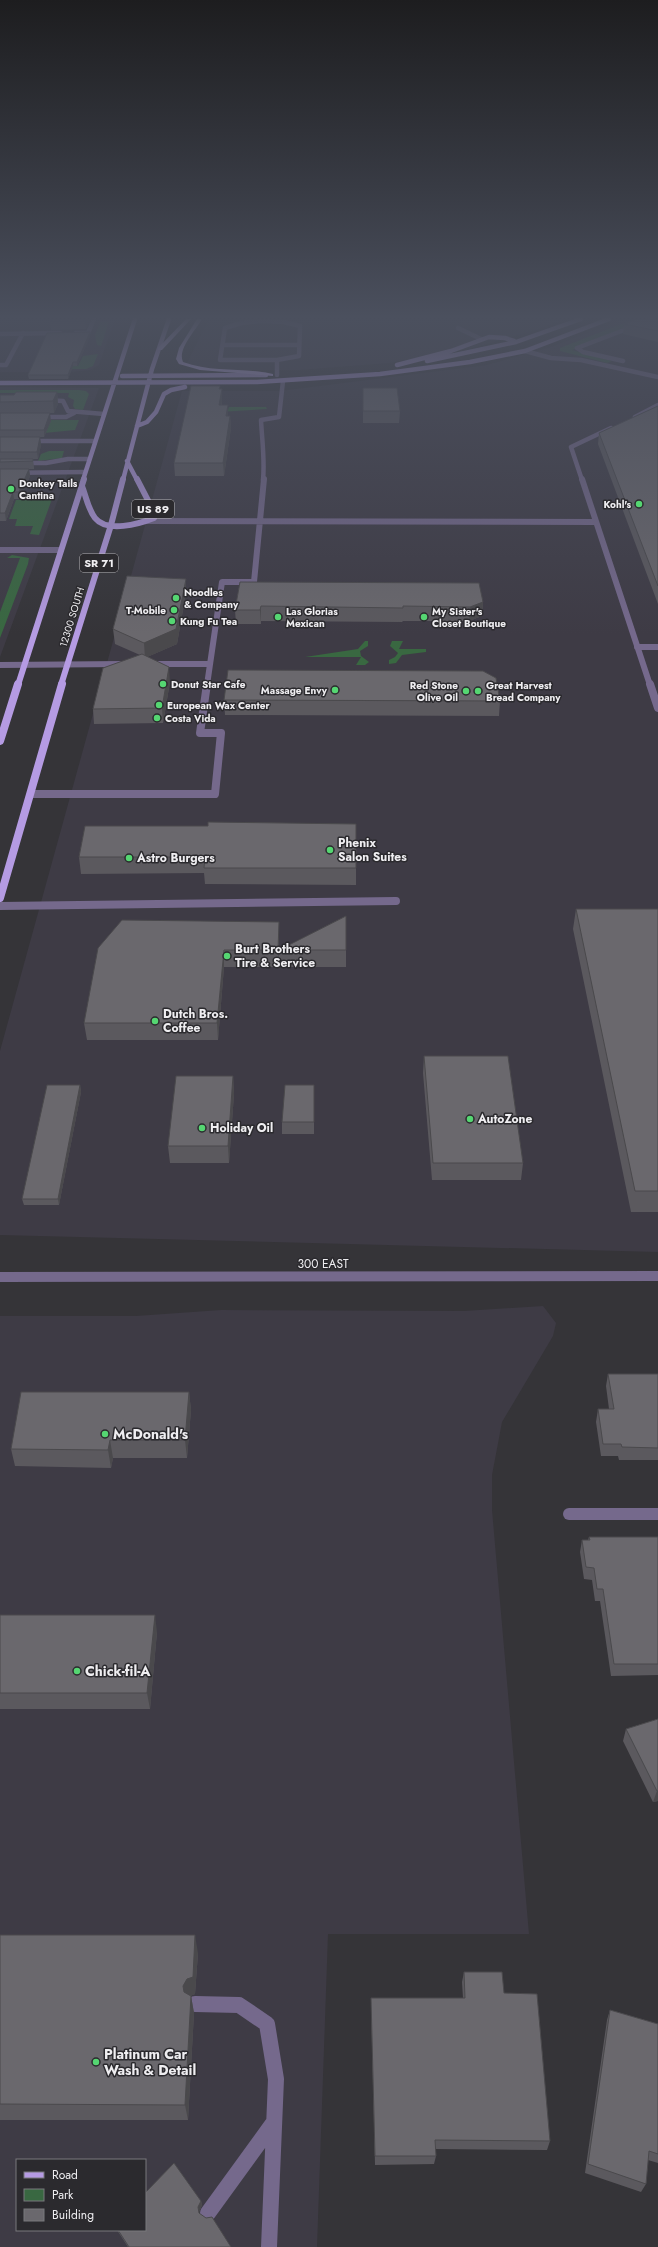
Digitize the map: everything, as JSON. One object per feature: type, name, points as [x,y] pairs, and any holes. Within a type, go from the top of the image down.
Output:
[{"type":"main road","points":[[0,741],[26,665],[101,424]]},
{"type":"main road","points":[[137,426],[141,424]]},
{"type":"main road","name":"12300 SOUTH","points":[[0,898],[68,664],[111,525],[137,426]]},
{"type":"main road","name":"US 89","points":[[82,486],[95,519],[101,523],[111,525],[129,525],[148,521],[154,518],[155,514],[127,461]]},
{"type":"street","points":[[31,794],[215,794],[221,733],[200,733],[222,582],[254,582],[265,463],[262,451],[261,424]]},
{"type":"street","points":[[619,424],[571,447],[658,708]]},
{"type":"street","points":[[0,441],[95,441]]},
{"type":"street","points":[[0,463],[46,463],[68,459],[89,459]]},
{"type":"street","points":[[0,472],[85,472]]},
{"type":"street","points":[[148,521],[596,522]]},
{"type":"street","points":[[0,550],[61,550]]},
{"type":"street","points":[[638,647],[658,647]]},
{"type":"street","points":[[0,665],[133,664]]},
{"type":"street","points":[[141,664],[209,664]]},
{"type":"street","points":[[0,906],[396,901]]},
{"type":"street","name":"300 EAST","points":[[0,1277],[658,1276]]},
{"type":"street","name":"300 EAST","points":[[646,1277],[658,1280]]},
{"type":"street","points":[[569,1514],[658,1514]]},
{"type":"street","points":[[195,2004],[239,2005],[267,2024],[276,2079],[269,2247]]},
{"type":"street","points":[[208,2213],[274,2122]]},
{"type":"shaded area","points":[[0,424],[86,424],[0,657]]},
{"type":"shaded area","points":[[173,424],[658,424],[658,1252],[0,1235],[0,1051]]},
{"type":"shaded area","points":[[543,1306],[556,1323],[553,1336],[502,1422],[492,1475],[492,1510],[529,1934],[328,1934],[317,2247],[0,2247],[0,1316],[136,1316],[221,1310],[464,1311]]},
{"type":"green space","points":[[15,424],[77,424],[75,430],[44,433]]},
{"type":"green space","points":[[49,451],[64,451],[62,458],[38,461],[41,454]]},
{"type":"green space","points":[[52,499],[39,535],[30,534],[33,526],[15,526],[17,519],[9,519],[16,500]]},
{"type":"green space","points":[[12,555],[29,558],[0,638],[0,612],[20,558],[7,558]]},
{"type":"green space","points":[[365,641],[368,641],[368,646],[360,651],[361,656],[369,662],[365,665],[356,665],[361,657],[305,657],[358,649]]},
{"type":"green space","points":[[392,641],[403,641],[399,649],[426,649],[426,652],[402,655],[396,663],[389,664],[389,660],[395,657],[398,653],[390,646]]},
{"type":"building","points":[[0,424],[46,424],[44,430],[0,430]]},
{"type":"building","points":[[183,424],[229,424],[223,463],[174,463]]},
{"type":"building","points":[[619,424],[658,424],[658,586],[599,433]]},
{"type":"building","points":[[0,437],[40,437],[37,452],[0,452]]},
{"type":"building","points":[[0,459],[33,459],[33,461],[0,462]]},
{"type":"building","points":[[0,469],[29,469],[19,492],[13,492],[5,513],[0,513]]},
{"type":"building","points":[[127,576],[186,579],[176,629],[144,643],[113,629]]},
{"type":"building","points":[[240,582],[479,583],[483,602],[470,607],[403,606],[403,608],[261,606],[260,610],[235,610]]},
{"type":"building","points":[[142,654],[169,667],[162,708],[93,709],[103,668]]},
{"type":"building","points":[[228,670],[483,671],[496,678],[500,701],[224,700]]},
{"type":"building","points":[[208,822],[356,824],[356,868],[204,868],[205,857],[79,857],[85,826],[208,826]]},
{"type":"building","points":[[576,909],[658,909],[658,1191],[635,1191]]},
{"type":"building","points":[[346,916],[346,950],[279,950]]},
{"type":"building","points":[[122,920],[279,922],[278,950],[224,950],[217,1023],[84,1023],[98,948]]},
{"type":"building","name":"AutoZone","points":[[424,1056],[508,1056],[523,1163],[433,1163]]},
{"type":"building","name":"Holiday Oil","points":[[176,1076],[233,1076],[228,1146],[168,1146]]},
{"type":"building","points":[[47,1085],[80,1085],[58,1199],[22,1199]]},
{"type":"building","points":[[285,1085],[314,1085],[314,1122],[282,1122]]},
{"type":"building","points":[[608,1374],[658,1374],[658,1448],[622,1447],[621,1444],[603,1444],[598,1409],[614,1409]]},
{"type":"building","name":"McDonald's","points":[[21,1392],[189,1392],[185,1440],[110,1440],[108,1450],[11,1449]]},
{"type":"building","points":[[589,1537],[658,1537],[658,1664],[614,1664],[603,1589],[597,1589],[594,1568],[586,1567],[582,1540],[590,1540]]},
{"type":"building","name":"Chick-fil-A","points":[[0,1615],[155,1615],[147,1693],[0,1693]]},
{"type":"building","points":[[658,1719],[658,1791],[657,1791],[626,1729]]},
{"type":"building","name":"Platinum Car Wash & Detail","points":[[0,1935],[195,1935],[193,1977],[187,1979],[183,1986],[184,1992],[191,1996],[185,2105],[0,2104]]},
{"type":"building","points":[[464,1972],[502,1972],[504,1993],[537,1994],[550,2141],[435,2140],[436,2156],[375,2156],[371,1998],[465,1998]]},
{"type":"building","points":[[610,2010],[658,2024],[658,2154],[649,2151],[646,2184],[588,2164]]},
{"type":"building","points":[[174,2163],[201,2201],[198,2207],[199,2213],[206,2218],[212,2217],[231,2247],[129,2247],[119,2231],[146,2231],[146,2192]]},
{"type":"place","name":"Donkey Tails Cantina","points":[[11,489]]},
{"type":"place","name":"Kohl's","points":[[639,504]]},
{"type":"place","name":"Noodles & Company","points":[[176,598]]},
{"type":"place","name":"T-Mobile","points":[[174,610]]},
{"type":"place","name":"Las Glorias Mexican","points":[[278,617]]},
{"type":"place","name":"My Sister's Closet Boutique","points":[[424,617]]},
{"type":"place","name":"Kung Fu Tea","points":[[172,621]]},
{"type":"place","name":"Donut Star Cafe","points":[[163,684]]},
{"type":"place","name":"Massage Envy","points":[[335,690]]},
{"type":"place","name":"Red Stone Olive Oil","points":[[466,691]]},
{"type":"place","name":"Great Harvest Bread Company","points":[[478,691]]},
{"type":"place","name":"European Wax Center","points":[[159,705]]},
{"type":"place","name":"Costa Vida","points":[[157,718]]},
{"type":"place","name":"Phenix Salon Suites","points":[[330,850]]},
{"type":"place","name":"Astro Burgers","points":[[129,858]]},
{"type":"place","name":"Burt Brothers Tire & Service","points":[[227,956]]},
{"type":"place","name":"Dutch Bros. Coffee","points":[[155,1021]]},
{"type":"place","name":"AutoZone","points":[[470,1119]]},
{"type":"place","name":"Holiday Oil","points":[[202,1128]]},
{"type":"place","name":"McDonald's","points":[[105,1434]]},
{"type":"place","name":"Chick-fil-A","points":[[77,1671]]},
{"type":"place","name":"Platinum Car Wash & Detail","points":[[96,2062]]}]
